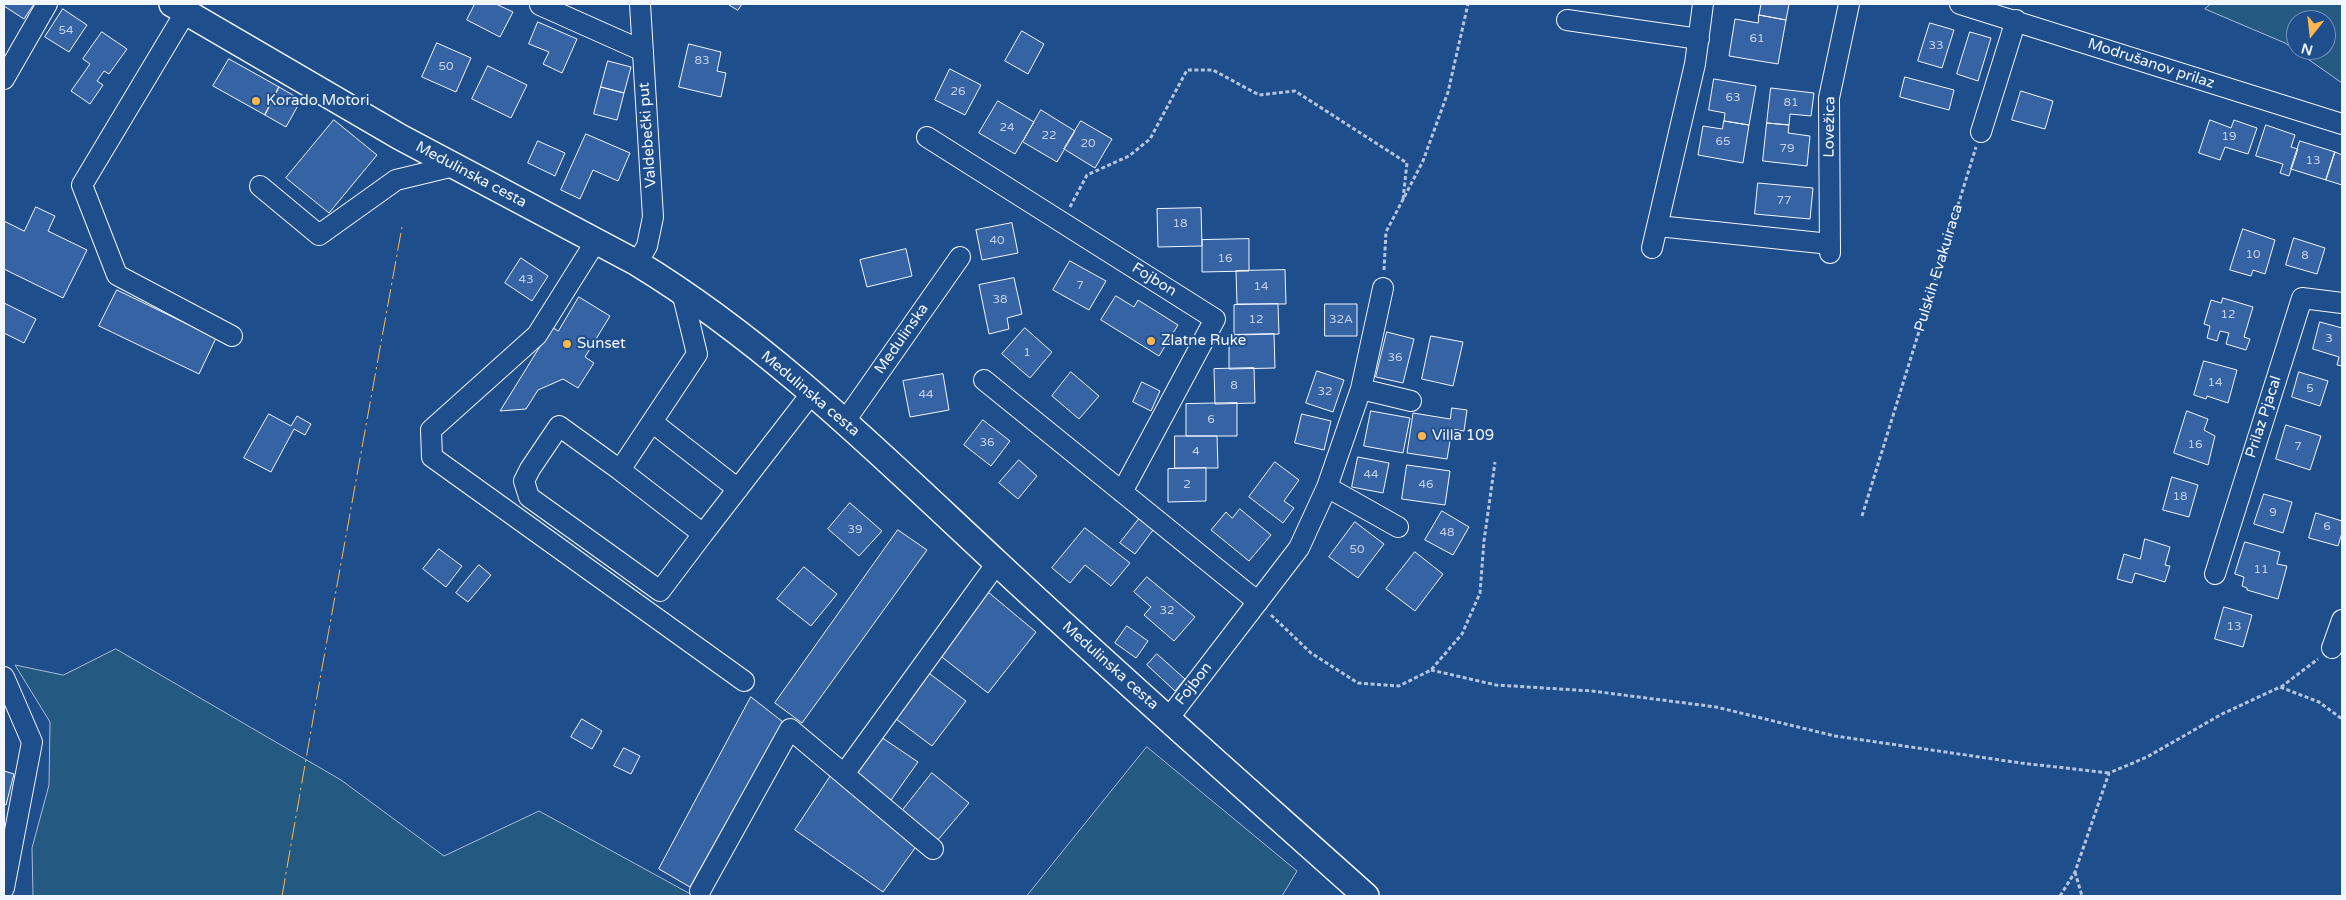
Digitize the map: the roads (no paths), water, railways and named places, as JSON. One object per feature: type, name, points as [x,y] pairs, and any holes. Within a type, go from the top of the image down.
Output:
[{"type":"main road","name":"Medulinska cesta","points":[[179,8],[309,86],[454,166],[638,263],[722,320],[844,422],[1168,719],[1366,896]]},
{"type":"street","points":[[4,79],[47,4]]},
{"type":"street","points":[[540,4],[643,50]]},
{"type":"street","name":"Valdebečki put","points":[[638,263],[648,246],[653,217],[640,4]]},
{"type":"street","points":[[1652,248],[1696,64],[1704,4]]},
{"type":"street","name":"Lovežica","points":[[1658,226],[1830,248],[1829,98],[1849,4]]},
{"type":"street","name":"Modrušanov prilaz","points":[[1960,4],[2016,20],[2342,124]]},
{"type":"street","points":[[179,8],[82,185],[117,275],[232,336]]},
{"type":"street","points":[[1567,20],[1699,39]]},
{"type":"street","points":[[1981,132],[2016,20]]},
{"type":"street","name":"Fojbon","points":[[927,137],[1215,319],[1122,492]]},
{"type":"street","points":[[260,186],[319,235],[396,180],[454,166]]},
{"type":"street","points":[[596,241],[537,336],[431,430],[432,457],[744,680]]},
{"type":"street","name":"Medulinska","points":[[844,422],[960,257]]},
{"type":"street","name":"Fojbon","points":[[1168,719],[1299,548],[1327,487],[1361,389],[1383,288]]},
{"type":"street","points":[[620,470],[698,354],[682,292]]},
{"type":"street","name":"Prilaz Pjacal","points":[[2214,574],[2302,298],[2342,303]]},
{"type":"street","points":[[984,380],[1258,602]]},
{"type":"street","points":[[1361,389],[1411,401]]},
{"type":"street","points":[[703,534],[559,426],[524,481],[529,497],[660,591],[811,394]]},
{"type":"street","points":[[652,422],[738,489]]},
{"type":"street","points":[[1327,487],[1398,527]]},
{"type":"street","points":[[844,774],[997,563]]},
{"type":"street","points":[[2332,648],[2342,620]]},
{"type":"street","points":[[4,677],[32,742],[15,822],[4,888]]},
{"type":"street","points":[[700,891],[790,729],[933,849]]},
{"type":"place","name":"Korado Motori","points":[[256,101]]},
{"type":"place","name":"Zlatne Ruke","points":[[1151,341]]},
{"type":"place","name":"Sunset","points":[[567,344]]},
{"type":"place","name":"Villa 109","points":[[1422,436]]}]
